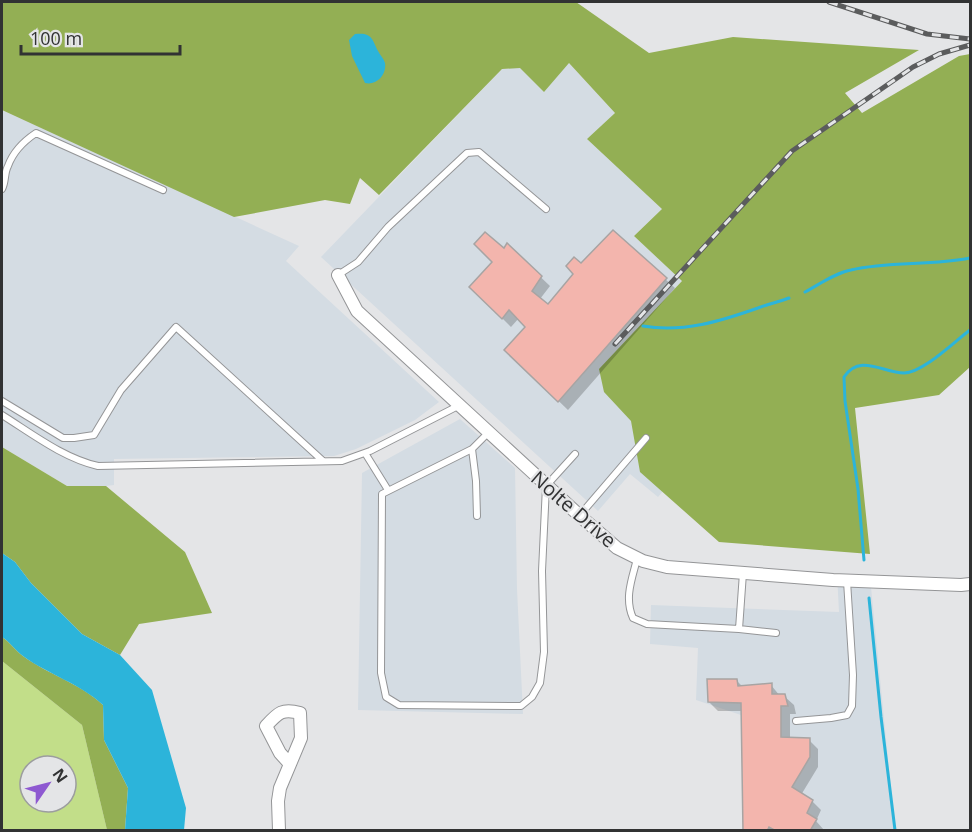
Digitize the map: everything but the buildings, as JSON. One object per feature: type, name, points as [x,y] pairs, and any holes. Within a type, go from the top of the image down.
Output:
[{"type":"street","name":"Nolte Drive","points":[[338,275],[357,311],[458,406],[617,548],[638,558],[667,567],[967,586]]},
{"type":"street","points":[[279,831],[278,801],[289,763]]},
{"type":"lane","points":[[2,189],[7,166],[24,141],[36,133],[163,190]]},
{"type":"lane","points":[[338,275],[358,262],[388,227],[467,153],[479,152],[546,209]]},
{"type":"lane","points":[[2,401],[63,438],[94,435],[121,390],[176,327],[324,461]]},
{"type":"lane","points":[[2,415],[53,446],[86,463],[98,466],[342,461],[365,453],[458,406]]},
{"type":"lane","points":[[488,433],[472,449],[382,494],[381,673],[386,697],[399,705],[521,706],[532,697],[540,683],[544,651],[542,571],[546,486],[575,454]]},
{"type":"lane","points":[[580,516],[646,438]]},
{"type":"lane","points":[[472,449],[477,516]]},
{"type":"lane","points":[[365,453],[388,490]]},
{"type":"lane","points":[[638,558],[629,595],[633,618],[647,624],[776,633]]},
{"type":"lane","points":[[739,629],[743,573]]},
{"type":"lane","points":[[796,721],[846,715],[852,706],[853,675],[847,580]]},
{"type":"shaded area","points":[[569,63],[615,113],[588,139],[662,209],[634,236],[682,281],[625,342],[698,450],[658,497],[630,474],[598,511],[321,257],[502,69]]},
{"type":"shaded area","points":[[2,110],[299,246],[286,261],[439,402],[415,420],[356,449],[334,456],[114,459],[114,485],[106,486],[67,486],[2,447]]},
{"type":"shaded area","points":[[460,419],[515,468],[517,589],[523,714],[358,710],[362,473]]},
{"type":"shaded area","points":[[837,574],[870,577],[895,830],[744,830],[741,715],[696,700],[698,648],[650,644],[651,605],[839,612]]},
{"type":"green space","points":[[2,2],[576,2],[649,53],[733,37],[919,50],[845,93],[862,113],[959,56],[970,54],[970,367],[939,395],[855,408],[870,554],[719,542],[640,472],[631,421],[604,392],[599,369],[682,281],[634,236],[662,209],[587,139],[615,113],[569,63],[544,92],[520,68],[502,69],[379,195],[360,178],[350,204],[325,200],[234,217],[2,110]]},
{"type":"green space","points":[[2,447],[67,486],[106,486],[185,552],[212,613],[139,624],[120,655],[82,634],[31,583],[15,562],[2,553]]},
{"type":"green space","points":[[2,637],[23,656],[84,690],[103,705],[104,740],[128,788],[125,830],[107,830],[82,725],[2,661]]},
{"type":"green space","points":[[2,661],[82,725],[107,830],[2,830]]},
{"type":"water","points":[[355,34],[365,34],[371,37],[384,62],[384,72],[380,79],[373,83],[365,83],[352,56],[349,40]]},
{"type":"water","points":[[2,553],[15,562],[31,583],[82,634],[120,655],[152,690],[186,808],[184,830],[125,830],[128,788],[104,740],[103,705],[94,697],[23,656],[2,637]]},
{"type":"waterway","points":[[805,292],[845,271],[880,265],[970,258]]},
{"type":"waterway","points":[[643,326],[687,327],[730,317],[789,298]]},
{"type":"waterway","points":[[864,560],[844,377],[850,370],[864,365],[896,372],[912,372],[938,356],[970,330]]},
{"type":"waterway","points":[[869,598],[895,830]]},
{"type":"railway","points":[[829,2],[927,34],[970,39]]},
{"type":"railway","points":[[615,344],[792,151],[913,67],[939,54],[970,45]]}]
